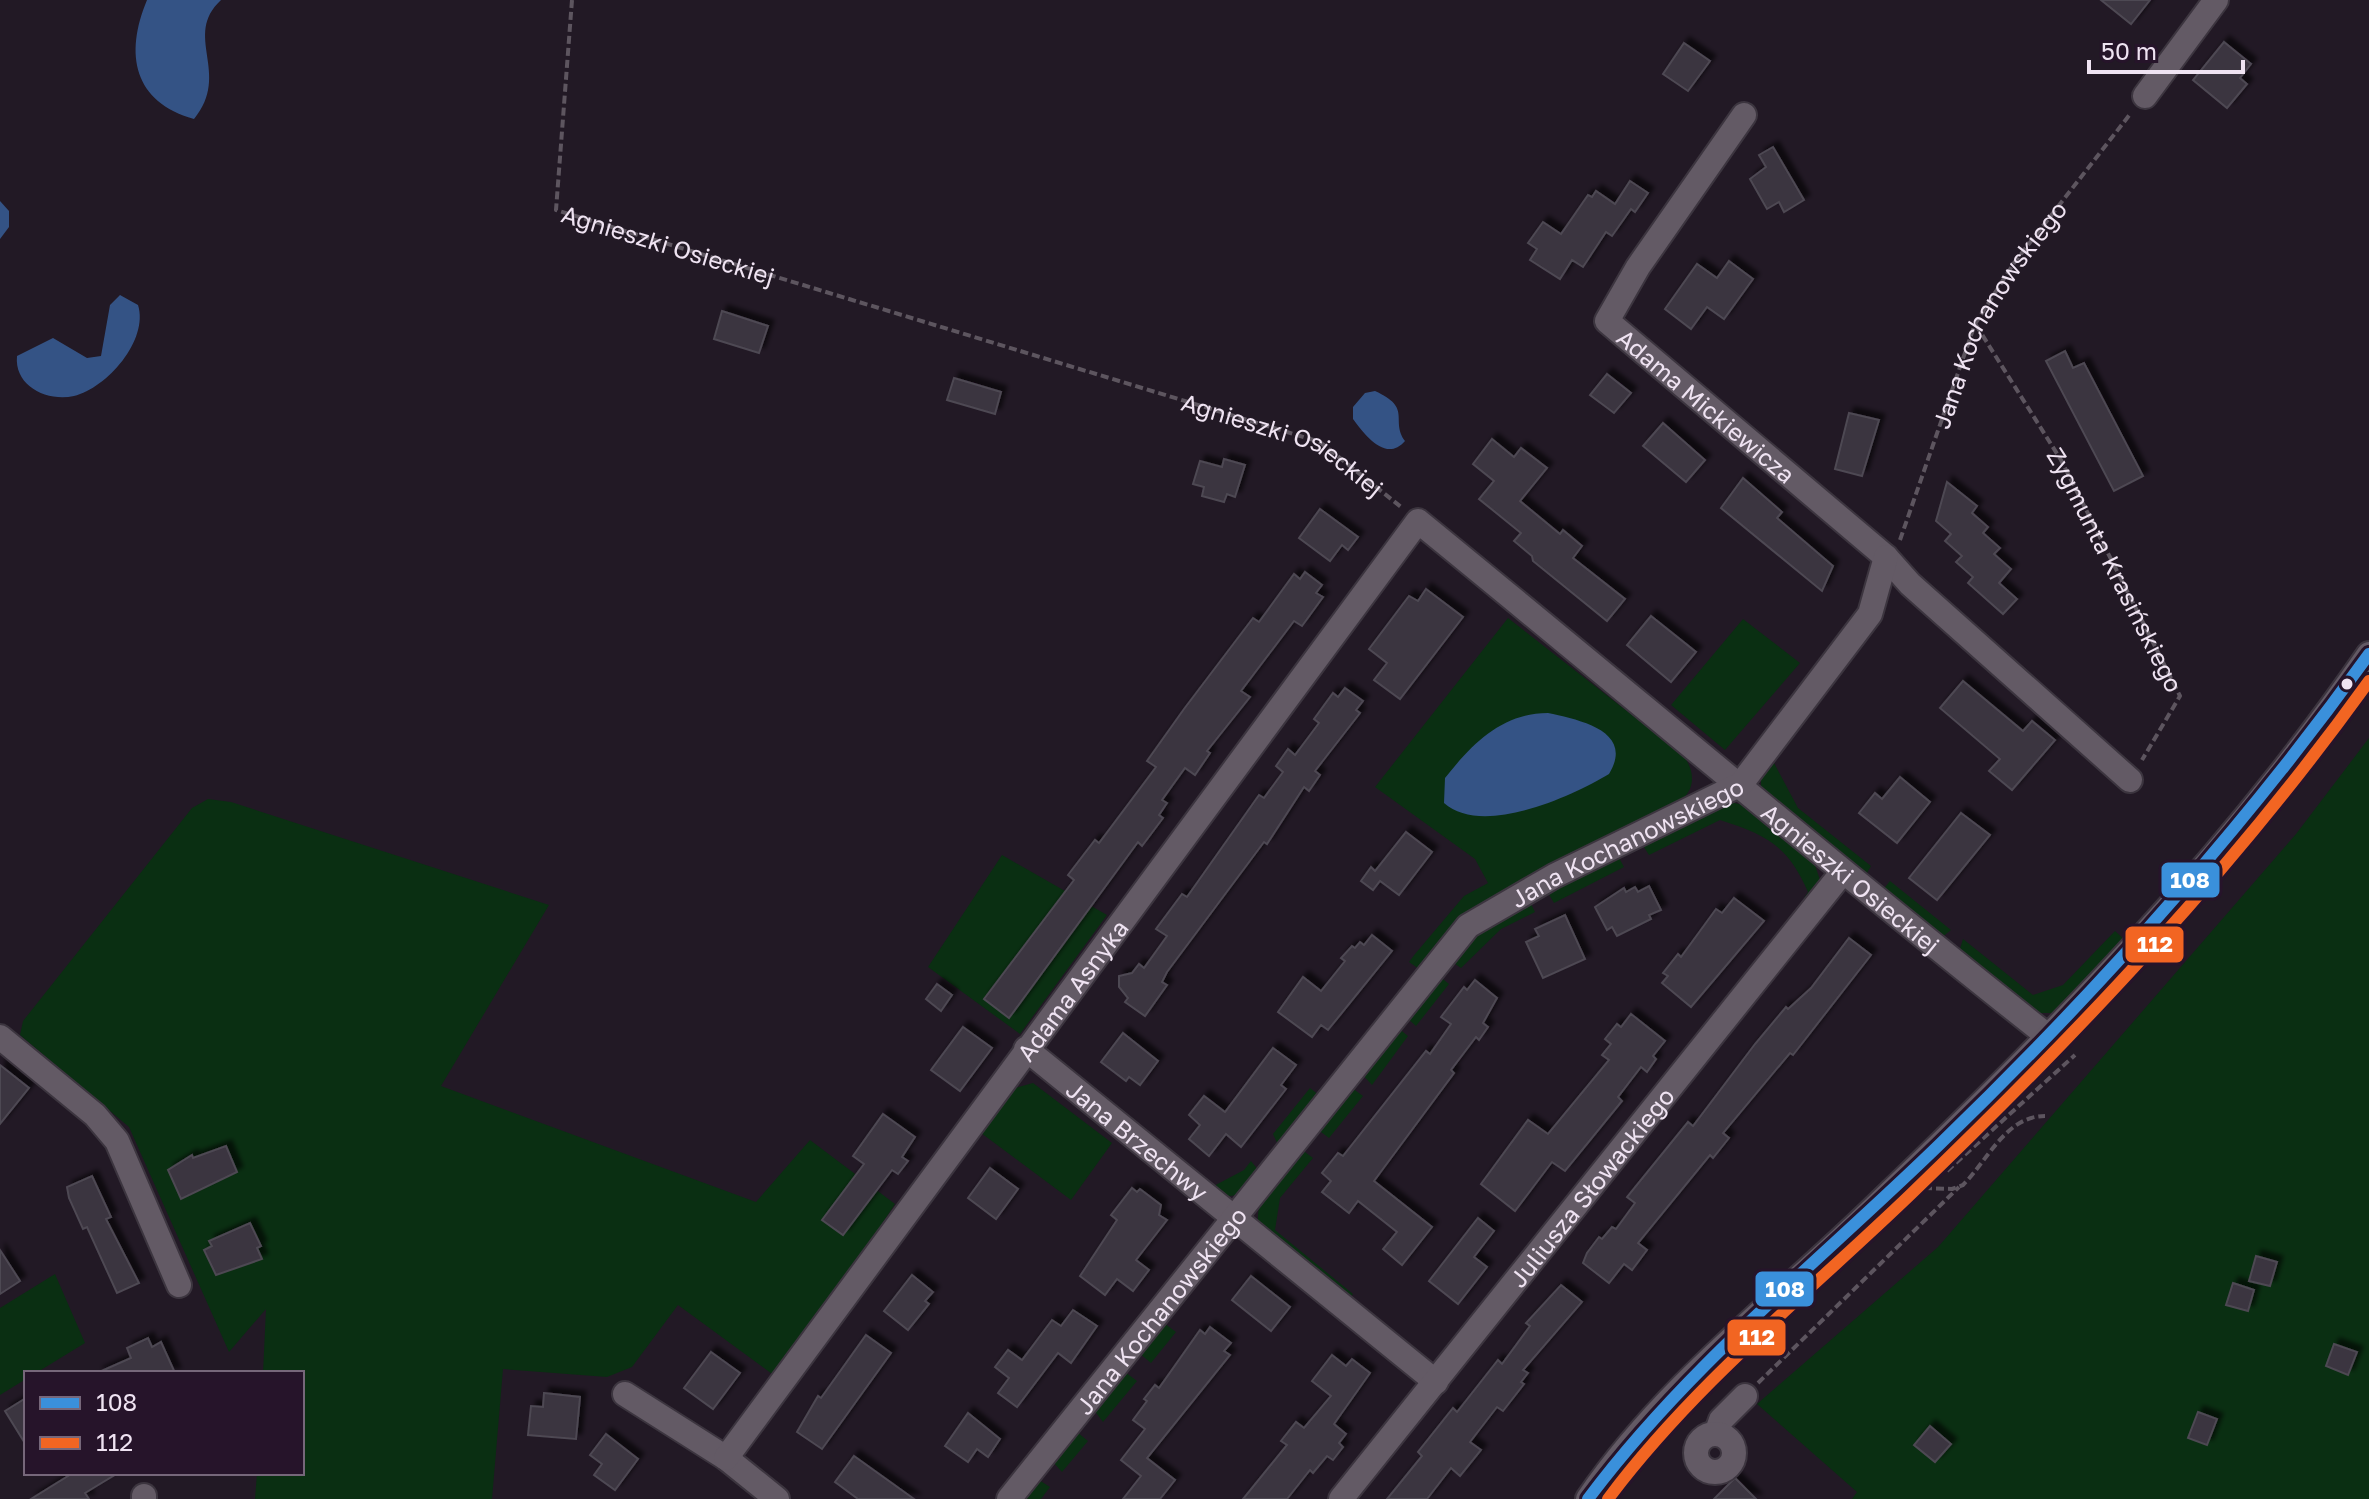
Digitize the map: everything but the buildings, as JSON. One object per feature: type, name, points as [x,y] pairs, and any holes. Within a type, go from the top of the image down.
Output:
[{"type":"street","points":[[2145,96],[2216,0]]},
{"type":"street","name":"Adama Mickiewicza","points":[[1744,115],[1638,267],[1607,321],[1886,557]]},
{"type":"street","name":"Agnieszki Osieckiej","points":[[1418,521],[1741,784],[1842,873],[2049,1037]]},
{"type":"street","name":"Adama Asnyka","points":[[726,1458],[1418,521]]},
{"type":"street","points":[[1886,557],[1910,584],[2130,780]]},
{"type":"street","name":"Jana Kochanowskiego","points":[[1009,1499],[1468,926],[1554,876],[1741,784],[1870,614],[1886,557]]},
{"type":"street","points":[[1588,1499],[1621,1451],[1712,1354],[1898,1186],[2049,1037],[2191,885],[2318,728],[2369,654]]},
{"type":"street","name":"Juliusza Słowackiego","points":[[1341,1499],[1842,873]]},
{"type":"street","points":[[0,1037],[95,1115],[117,1141],[179,1285]]},
{"type":"street","name":"Jana Brzechwy","points":[[1026,1049],[1436,1382]]},
{"type":"street","points":[[625,1394],[726,1458],[777,1499]]},
{"type":"street","points":[[1716,1434],[1721,1420],[1745,1396]]},
{"type":"path","name":"Agnieszki Osieckiej","points":[[572,0],[556,210],[1320,442],[1418,521]]},
{"type":"path","name":"Jana Kochanowskiego","points":[[1886,557],[1898,544],[1975,324],[2014,263],[2145,96]]},
{"type":"path","name":"Zygmunta Krasińskiego","points":[[1975,324],[2061,460],[2180,696],[2130,780]]},
{"type":"path","points":[[1745,1396],[1959,1187],[2011,1128],[2022,1119],[2045,1116]]},
{"type":"path","points":[[1898,1186],[1959,1187]]},
{"type":"green space","points":[[1508,618],[1683,755],[1692,781],[1687,794],[1676,804],[1517,884],[1471,911],[1419,969],[1409,962],[1415,954],[1464,896],[1488,883],[1475,859],[1375,787]]},
{"type":"green space","points":[[1743,619],[1800,663],[1725,750],[1671,705]]},
{"type":"green space","points":[[2369,738],[2369,1499],[1852,1499],[1857,1492],[1757,1404],[1938,1247],[2296,834]]},
{"type":"green space","points":[[1773,761],[1798,808],[1871,866],[1867,873],[1761,790],[1761,771]]},
{"type":"green space","points":[[208,799],[231,802],[549,905],[441,1086],[756,1202],[810,1140],[895,1204],[779,1379],[678,1305],[632,1367],[607,1377],[503,1369],[492,1499],[255,1499],[257,1475],[304,1475],[304,1371],[263,1371],[266,1309],[229,1352],[129,1127],[20,1035],[23,1021],[192,808]]},
{"type":"green space","points":[[1730,802],[1743,805],[1814,862],[1821,883],[1809,903],[1804,898],[1808,892],[1800,876],[1784,853],[1763,837],[1720,820],[1649,855],[1642,844]]},
{"type":"green space","points":[[1002,855],[1107,915],[1020,1034],[928,967]]},
{"type":"green space","points":[[1618,856],[1624,867],[1554,903],[1547,891]]},
{"type":"green space","points":[[1890,881],[1951,930],[1941,938],[1882,891]]},
{"type":"green space","points":[[1529,900],[1535,912],[1501,929],[1461,968],[1451,961],[1480,930]]},
{"type":"green space","points":[[2115,931],[2126,941],[2056,1013],[2036,1013],[1959,952],[1963,939],[2033,995],[2063,985]]},
{"type":"green space","points":[[1439,976],[1449,984],[1416,1026],[1406,1017]]},
{"type":"green space","points":[[1398,1028],[1408,1036],[1372,1085],[1361,1073]]},
{"type":"green space","points":[[1033,1083],[1112,1143],[1071,1200],[981,1133],[1011,1089]]},
{"type":"green space","points":[[1310,1088],[1319,1095],[1279,1147],[1273,1134]]},
{"type":"green space","points":[[1352,1088],[1363,1096],[1329,1138],[1317,1129]]},
{"type":"green space","points":[[1301,1149],[1313,1158],[1280,1198],[1275,1230],[1353,1294],[1348,1301],[1260,1229],[1259,1207],[1264,1197]]},
{"type":"green space","points":[[1251,1161],[1259,1171],[1237,1195],[1223,1197],[1210,1188],[1244,1170]]},
{"type":"green space","points":[[55,1274],[85,1343],[39,1371],[24,1371],[24,1380],[0,1395],[0,1308]]},
{"type":"green space","points":[[1164,1323],[1176,1332],[1151,1363],[1139,1353]]},
{"type":"green space","points":[[1125,1372],[1137,1381],[1103,1422],[1094,1410]]},
{"type":"green space","points":[[1077,1432],[1088,1441],[1062,1472],[1053,1462]]},
{"type":"green space","points":[[1039,1480],[1050,1487],[1041,1499],[1024,1499]]},
{"type":"water","points":[[147,0],[221,0],[210,14],[206,27],[209,86],[194,119],[158,101],[139,74],[136,39]]},
{"type":"water","points":[[0,201],[9,211],[9,227],[0,239]]},
{"type":"water","points":[[120,295],[138,305],[140,319],[131,347],[112,373],[87,391],[74,396],[53,396],[34,390],[21,376],[17,356],[53,338],[87,358],[101,356],[110,305]]},
{"type":"water","points":[[1375,391],[1387,397],[1397,409],[1399,427],[1405,441],[1398,447],[1383,448],[1376,444],[1353,419],[1353,407],[1365,393]]},
{"type":"water","points":[[1548,713],[1588,724],[1610,738],[1615,747],[1615,759],[1609,774],[1550,802],[1503,815],[1480,816],[1460,812],[1444,803],[1445,778],[1477,742],[1516,718]]},
{"type":"transit line","name":"108","points":[[1588,1499],[1668,1403],[1712,1358],[1940,1144],[2111,969],[2219,847],[2321,720],[2369,654]]},
{"type":"transit line","name":"112","points":[[1608,1499],[1641,1457],[1714,1378],[1910,1195],[2093,1012],[2264,818],[2369,681]]}]
